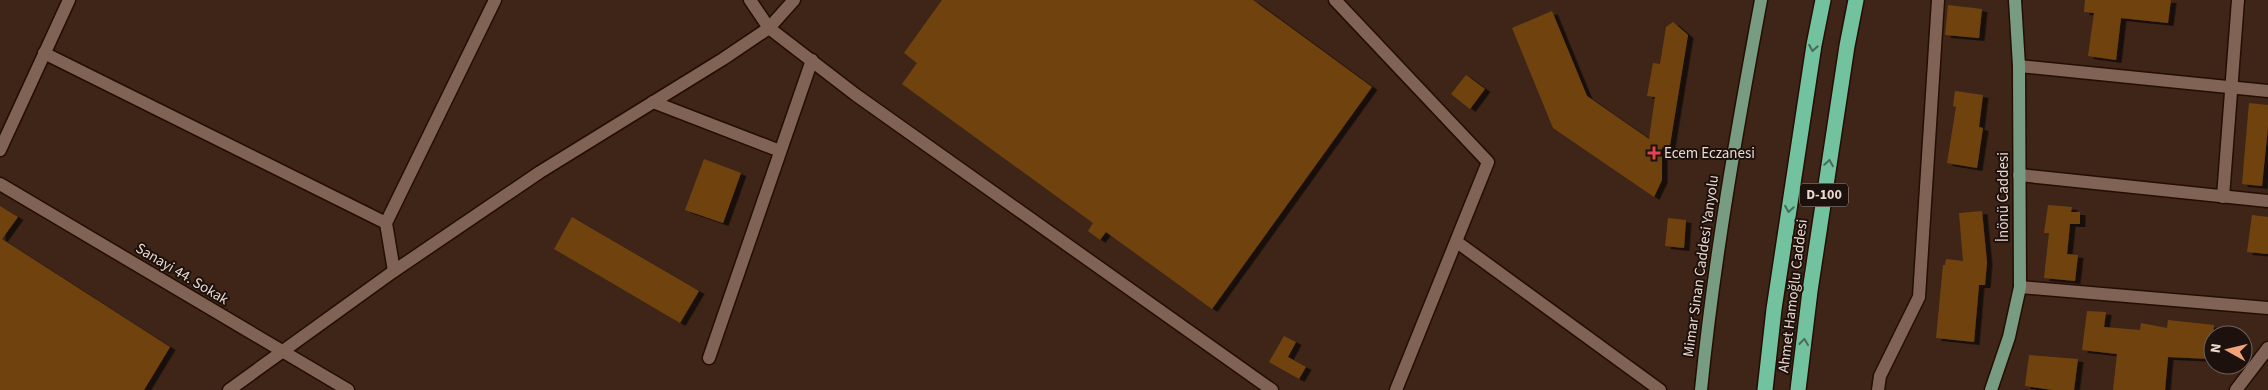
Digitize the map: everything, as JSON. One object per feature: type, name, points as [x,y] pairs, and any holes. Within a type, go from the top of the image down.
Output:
[{"type":"highway","name":"Ahmet Hamoğlu Caddesi","points":[[1765,390],[1777,289],[1814,45],[1823,0]]},
{"type":"highway","name":"Ahmet Hamoğlu Caddesi","points":[[1798,390],[1810,291],[1847,46],[1856,0]]},
{"type":"main road","name":"Mimar Sinan Caddesi Yanyolu","points":[[1701,390],[1708,316],[1733,148],[1761,0]]},
{"type":"main road","name":"İnönü Caddesi","points":[[1991,390],[2009,337],[2020,287],[2019,66],[2016,0]]},
{"type":"street","points":[[0,150],[70,0]]},
{"type":"street","points":[[394,271],[386,223],[495,0]]},
{"type":"street","points":[[750,0],[769,28],[864,101],[1272,390]]},
{"type":"street","points":[[229,390],[283,353],[394,271],[540,172],[769,28],[794,0]]},
{"type":"street","points":[[1335,0],[1488,162],[1396,390]]},
{"type":"street","points":[[1878,390],[1880,376],[1919,297],[1938,0]]},
{"type":"street","points":[[2223,197],[2238,0]]},
{"type":"street","points":[[44,53],[386,223]]},
{"type":"street","points":[[709,358],[812,60]]},
{"type":"street","points":[[2019,66],[2268,91]]},
{"type":"street","points":[[653,102],[780,152]]},
{"type":"street","points":[[2019,176],[2268,201]]},
{"type":"street","name":"Sanayi 44. Sokak","points":[[0,184],[348,390]]},
{"type":"street","points":[[1457,242],[1660,390]]},
{"type":"street","points":[[2020,287],[2268,308]]},
{"type":"street","points":[[2236,390],[2268,348]]},
{"type":"building","points":[[942,0],[1253,0],[1372,87],[1212,309],[1106,232],[1100,240],[1088,231],[1093,223],[902,84],[917,63],[904,53]]},
{"type":"building","points":[[2085,0],[2171,0],[2168,23],[2121,18],[2116,60],[2088,56],[2094,13],[2084,12]]},
{"type":"building","points":[[1948,5],[1982,9],[1979,38],[1945,35]]},
{"type":"building","points":[[1552,11],[1587,96],[1649,139],[1655,97],[1647,96],[1653,63],[1660,64],[1666,27],[1673,22],[1688,35],[1669,151],[1662,147],[1662,180],[1654,197],[1553,128],[1512,28]]},
{"type":"building","points":[[1466,75],[1485,89],[1470,109],[1451,94]]},
{"type":"building","points":[[1955,91],[1983,95],[1979,127],[1983,128],[1977,168],[1947,163],[1956,107],[1953,106]]},
{"type":"building","points":[[2249,103],[2268,105],[2268,127],[2262,186],[2242,184]]},
{"type":"building","points":[[704,159],[741,173],[723,223],[685,210]]},
{"type":"building","points":[[2048,205],[2072,207],[2071,212],[2080,212],[2080,224],[2070,224],[2067,254],[2078,255],[2075,281],[2044,278],[2049,233],[2044,233]]},
{"type":"building","points":[[0,206],[18,217],[2,239],[170,347],[144,390],[0,390]]},
{"type":"building","points":[[1982,211],[1987,262],[1985,285],[1979,285],[1974,342],[1936,338],[1943,265],[1945,265],[1946,259],[1963,261],[1959,213]]},
{"type":"building","points":[[2252,215],[2268,217],[2268,254],[2247,252]]},
{"type":"building","points":[[572,217],[699,291],[680,323],[554,249]]},
{"type":"building","points":[[1668,218],[1686,220],[1684,248],[1665,246]]},
{"type":"building","points":[[2087,311],[2106,312],[2104,327],[2140,330],[2141,323],[2167,328],[2168,320],[2214,325],[2203,325],[2203,359],[2168,357],[2165,390],[2113,390],[2117,354],[2082,350]]},
{"type":"building","points":[[1284,336],[1296,342],[1288,357],[1306,367],[1299,379],[1269,362]]},
{"type":"building","points":[[2029,355],[2078,359],[2074,390],[2053,390],[2025,386]]},
{"type":"place","name":"Ecem Eczanesi","points":[[1654,153]]}]
